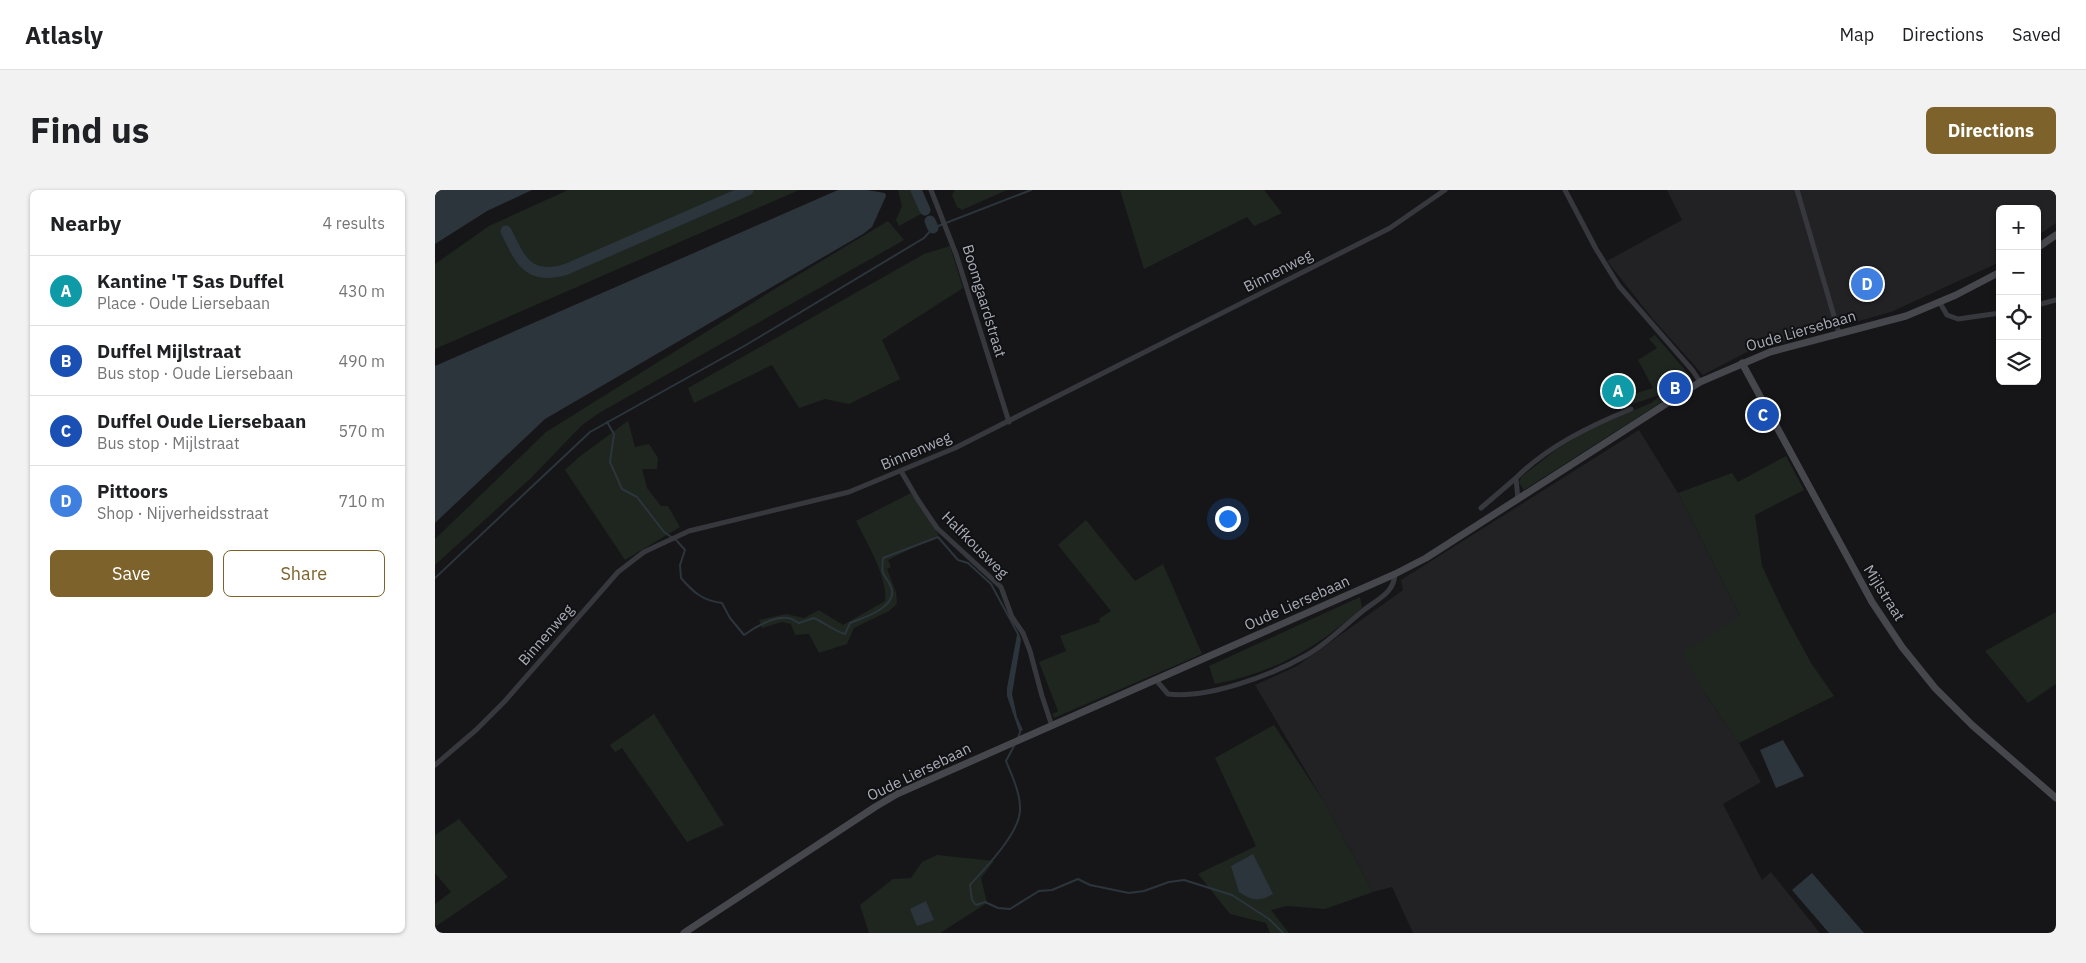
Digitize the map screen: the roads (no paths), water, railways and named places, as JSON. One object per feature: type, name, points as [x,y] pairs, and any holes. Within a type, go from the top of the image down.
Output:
[{"type":"main road","points":[[2041,245],[2056,235]]},
{"type":"main road","name":"Oude Liersebaan","points":[[684,933],[897,794],[1395,574],[1426,558],[1700,382],[1742,363],[1799,343],[1906,316],[1940,303],[1996,274]]},
{"type":"main road","name":"Mijlstraat","points":[[1742,363],[1850,563],[1872,602],[1902,647],[1935,688],[1973,725],[2056,798]]},
{"type":"street","name":"Boomgaardstraat","points":[[931,190],[956,254],[1009,422]]},
{"type":"street","name":"Binnenweg","points":[[435,765],[476,730],[505,700],[618,572],[644,552],[689,531],[849,492],[901,471],[1009,422],[1390,228],[1445,190]]},
{"type":"street","points":[[1565,190],[1596,249],[1619,286],[1693,371],[1700,382]]},
{"type":"street","points":[[1797,190],[1839,333]]},
{"type":"street","points":[[2041,304],[2056,300]]},
{"type":"street","points":[[1940,303],[1947,315],[1958,319],[1996,314]]},
{"type":"street","points":[[1481,508],[1550,450],[1587,428],[1631,409]]},
{"type":"street","name":"Halfkousweg","points":[[901,471],[937,528],[1001,587],[1012,617],[1023,633],[1030,651],[1052,726]]},
{"type":"street","points":[[1516,478],[1519,500]]},
{"type":"street","points":[[1156,680],[1168,694],[1180,696],[1242,683],[1273,671],[1308,655],[1341,629],[1391,589],[1395,574]]},
{"type":"waterway","points":[[506,231],[522,260],[528,266],[535,270],[554,272],[567,269],[748,190]]},
{"type":"waterway","points":[[916,190],[925,210]]},
{"type":"waterway","points":[[435,578],[590,432],[746,345],[924,238],[933,228],[1031,190]]},
{"type":"waterway","points":[[930,221],[933,228]]},
{"type":"waterway","points":[[607,422],[614,434],[610,462],[622,489],[637,497],[664,532],[677,541],[685,550],[680,565],[681,578],[699,595],[722,603],[730,618],[744,635],[765,623],[783,618],[799,623],[814,618],[845,634],[850,623],[878,611],[890,600],[892,594],[891,587],[883,572],[883,558],[938,537],[958,560],[968,563],[991,584],[1018,634]]},
{"type":"waterway","points":[[1018,738],[1021,729]]},
{"type":"waterway","points":[[1015,744],[1006,761],[1019,798],[1020,811],[1018,820],[1008,840],[970,885],[972,900],[976,905],[985,902],[998,908],[1010,909],[1039,891],[1052,890],[1078,879],[1090,885],[1129,893],[1144,891],[1169,882],[1184,880],[1232,895],[1269,919],[1283,933]]},
{"type":"place","name":"Pittoors","points":[[1867,284]]},
{"type":"place","name":"Duffel Mijlstraat","points":[[1675,388]]},
{"type":"place","name":"Kantine 'T Sas Duffel","points":[[1618,391]]},
{"type":"place","name":"Duffel Oude Liersebaan","points":[[1763,415]]}]
